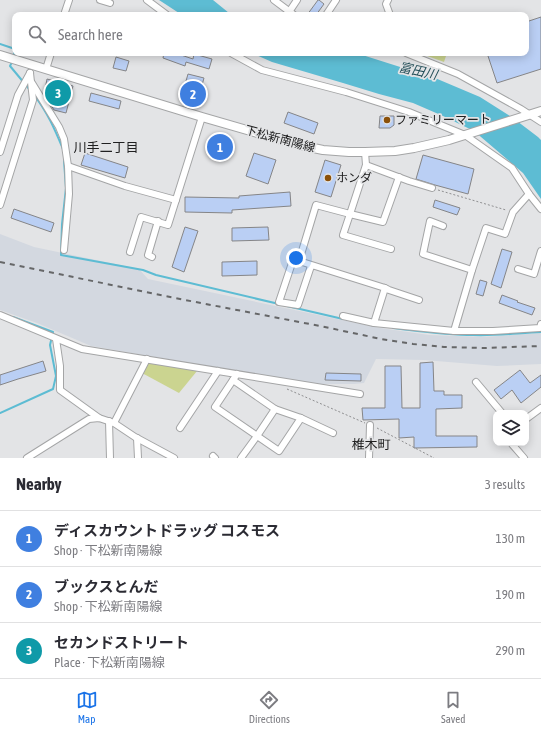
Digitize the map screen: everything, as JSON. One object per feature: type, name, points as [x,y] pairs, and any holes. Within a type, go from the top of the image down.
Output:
[{"type":"main road","name":"下松新南陽線","points":[[0,55],[31,69],[46,69],[202,117],[311,148],[323,150],[365,152],[395,151],[414,148],[469,134],[541,111]]},
{"type":"street","points":[[65,12],[69,0]]},
{"type":"street","points":[[100,0],[110,3]]},
{"type":"street","points":[[147,0],[163,12]]},
{"type":"street","points":[[274,0],[291,12]]},
{"type":"street","points":[[292,12],[297,0]]},
{"type":"street","points":[[328,12],[336,0]]},
{"type":"street","points":[[388,0],[386,4],[389,12]]},
{"type":"street","points":[[46,69],[50,56]]},
{"type":"street","points":[[236,56],[262,70],[346,92],[409,112],[469,134],[512,168],[541,209]]},
{"type":"street","points":[[414,56],[458,74],[521,109],[526,116],[541,122]]},
{"type":"street","points":[[0,205],[33,100],[31,69]]},
{"type":"street","points":[[0,152],[18,95],[31,69]]},
{"type":"street","points":[[32,83],[59,127],[64,139],[68,166],[69,194],[64,250]]},
{"type":"street","points":[[130,252],[141,217],[168,225],[202,117]]},
{"type":"street","points":[[365,152],[366,165],[343,235],[391,249]]},
{"type":"street","points":[[366,165],[432,188]]},
{"type":"street","points":[[68,166],[125,186],[176,200]]},
{"type":"street","points":[[299,261],[316,205],[383,222],[399,177]]},
{"type":"street","points":[[454,331],[486,228],[505,234],[513,212],[530,194]]},
{"type":"street","points":[[152,257],[148,255],[158,222]]},
{"type":"street","points":[[443,226],[430,222],[423,254],[472,270]]},
{"type":"street","points":[[518,269],[534,274],[541,251]]},
{"type":"street","points":[[312,266],[298,305],[279,302],[293,260],[299,261],[419,300]]},
{"type":"street","points":[[374,324],[384,288]]},
{"type":"street","points":[[0,316],[82,349],[360,394]]},
{"type":"street","points":[[343,316],[374,324],[454,331],[492,331],[540,328],[541,324]]},
{"type":"street","points":[[56,339],[60,366],[60,390],[99,418],[111,422],[170,457]]},
{"type":"street","points":[[110,458],[111,422],[147,359]]},
{"type":"street","points":[[180,428],[218,371]]},
{"type":"street","points":[[237,374],[215,407],[257,436],[279,451],[301,418]]},
{"type":"street","points":[[233,380],[275,409],[301,418],[332,432]]},
{"type":"street","points":[[476,382],[499,410]]},
{"type":"street","points":[[529,417],[541,408]]},
{"type":"street","points":[[241,458],[275,409]]},
{"type":"street","points":[[26,458],[89,419],[99,418]]},
{"type":"street","points":[[369,458],[370,425]]},
{"type":"street","points":[[137,438],[138,458]]},
{"type":"street","points":[[514,446],[524,458]]},
{"type":"path","points":[[432,188],[513,212]]},
{"type":"path","points":[[286,389],[370,425],[434,458]]},
{"type":"shaded area","points":[[0,234],[34,247],[139,269],[148,279],[380,328],[429,335],[483,337],[541,333],[541,364],[497,366],[424,360],[376,359],[364,383],[313,384],[91,346],[37,323],[0,310]]},
{"type":"green space","points":[[427,56],[446,56],[444,62]]},
{"type":"green space","points":[[148,361],[197,371],[179,393],[142,373]]},
{"type":"water","points":[[159,0],[213,0],[228,12],[177,12]]},
{"type":"water","points":[[259,56],[365,56],[435,78],[480,97],[513,118],[541,140],[541,199],[523,173],[474,131],[413,103],[272,62]]},
{"type":"building","points":[[318,0],[324,4],[318,12],[309,12]]},
{"type":"building","points":[[541,17],[541,69],[497,83],[488,56],[529,56],[529,21]]},
{"type":"building","points":[[163,56],[184,56],[193,59],[194,56],[201,56],[212,59],[209,69],[186,62],[185,66],[163,58]]},
{"type":"building","points":[[116,57],[129,61],[126,71],[113,68]]},
{"type":"building","points":[[188,74],[204,78],[200,92],[203,92],[200,101],[184,96],[188,81],[186,81]]},
{"type":"building","points":[[47,79],[73,86],[66,113],[54,110],[44,94]]},
{"type":"building","points":[[91,93],[121,101],[119,109],[89,101]]},
{"type":"building","points":[[288,112],[318,123],[314,134],[284,123]]},
{"type":"building","name":"ファミリーマート","points":[[380,116],[394,116],[394,125],[390,128],[379,128]]},
{"type":"building","points":[[85,153],[128,167],[125,178],[81,165]]},
{"type":"building","points":[[254,153],[276,160],[268,184],[246,176]]},
{"type":"building","points":[[423,155],[474,169],[468,194],[416,179]]},
{"type":"building","name":"ホンダ","points":[[325,160],[341,165],[331,197],[315,192]]},
{"type":"building","points":[[290,192],[291,206],[232,210],[232,213],[185,212],[185,197],[239,198],[239,196]]},
{"type":"building","points":[[435,200],[460,208],[457,215],[433,207]]},
{"type":"building","points":[[14,209],[54,223],[51,232],[11,218]]},
{"type":"building","points":[[185,227],[198,231],[184,272],[172,267]]},
{"type":"building","points":[[268,227],[269,240],[232,241],[232,228]]},
{"type":"building","points":[[502,249],[512,252],[501,288],[491,284]]},
{"type":"building","points":[[257,261],[257,275],[222,276],[222,262]]},
{"type":"building","points":[[480,280],[487,282],[483,296],[476,294]]},
{"type":"building","points":[[502,295],[535,308],[532,315],[499,303]]},
{"type":"building","points":[[43,361],[46,371],[0,385],[0,375]]},
{"type":"building","points":[[433,362],[434,391],[444,391],[444,395],[462,395],[462,408],[436,409],[436,436],[477,436],[477,447],[414,448],[414,437],[399,438],[399,419],[363,420],[362,408],[385,408],[385,366],[401,366],[402,408],[420,408],[420,363]]},
{"type":"building","points":[[520,370],[530,383],[541,375],[541,387],[521,403],[512,390],[501,399],[494,390]]},
{"type":"building","points":[[326,373],[361,374],[361,381],[325,380]]},
{"type":"waterway","points":[[0,44],[12,48]]},
{"type":"waterway","points":[[12,62],[10,66],[30,90]]},
{"type":"waterway","points":[[34,95],[47,114],[63,149]]},
{"type":"waterway","points":[[64,161],[66,188],[62,224],[61,255],[143,270],[156,275],[279,304]]},
{"type":"waterway","points":[[287,306],[343,319]]},
{"type":"waterway","points":[[0,413],[53,389],[56,376],[50,345],[53,332],[13,317]]},
{"type":"waterway","points":[[393,328],[463,335],[541,332]]},
{"type":"railway","points":[[0,262],[381,339],[413,344],[444,347],[485,348],[541,346]]},
{"type":"place","name":"セカンドストリート","points":[[58,93]]},
{"type":"place","name":"ブックスとんだ","points":[[193,94]]},
{"type":"place","name":"ファミリーマート","points":[[387,120]]},
{"type":"place","name":"ディスカウントドラッグ コスモス","points":[[220,147]]},
{"type":"place","name":"ホンダ","points":[[328,178]]},
{"type":"district","name":"川手二丁目","points":[[106,147]]},
{"type":"district","name":"椎木町","points":[[371,444]]},
{"type":"water label","name":"富田川","points":[[418,71]]}]
